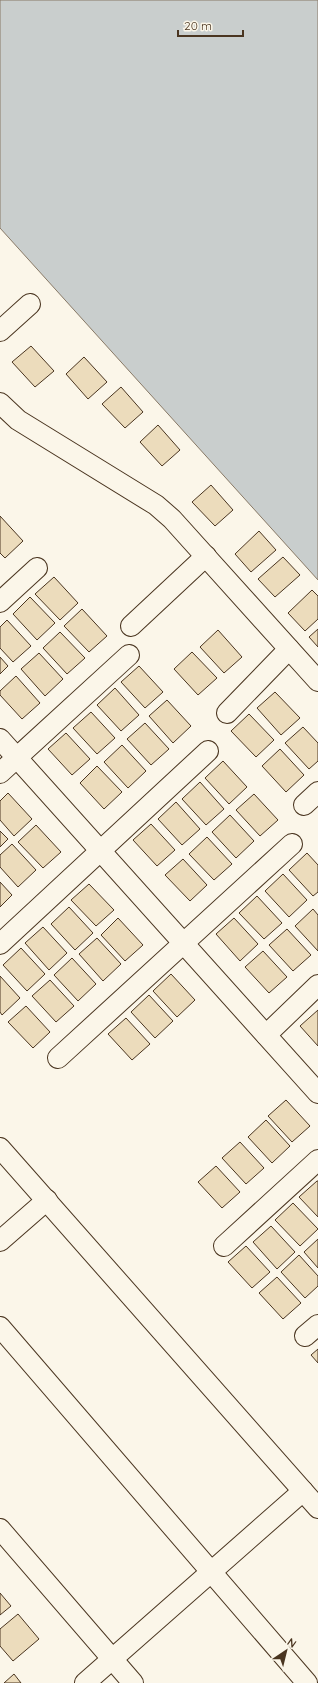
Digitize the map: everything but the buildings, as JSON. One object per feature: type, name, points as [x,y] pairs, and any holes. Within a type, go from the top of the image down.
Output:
[{"type":"street","points":[[0,331],[30,304]]},
{"type":"street","points":[[0,403],[18,420],[156,506],[184,531],[318,681]]},
{"type":"street","points":[[131,626],[206,556]]},
{"type":"street","points":[[0,602],[37,568]]},
{"type":"street","points":[[227,713],[289,649]]},
{"type":"street","points":[[0,773],[129,655]]},
{"type":"street","points":[[0,739],[318,1092]]},
{"type":"street","points":[[0,944],[208,751]]},
{"type":"street","points":[[58,1058],[292,844]]},
{"type":"street","points":[[266,1034],[318,985]]},
{"type":"street","points":[[0,1148],[318,1508]]},
{"type":"street","points":[[224,1246],[318,1160]]},
{"type":"street","points":[[0,1241],[47,1200]]},
{"type":"street","points":[[0,1327],[307,1683]]},
{"type":"street","points":[[85,1683],[303,1491]]},
{"type":"street","points":[[0,1529],[133,1683]]},
{"type":"shaded area","points":[[0,0],[318,0],[318,580],[0,228]]}]
